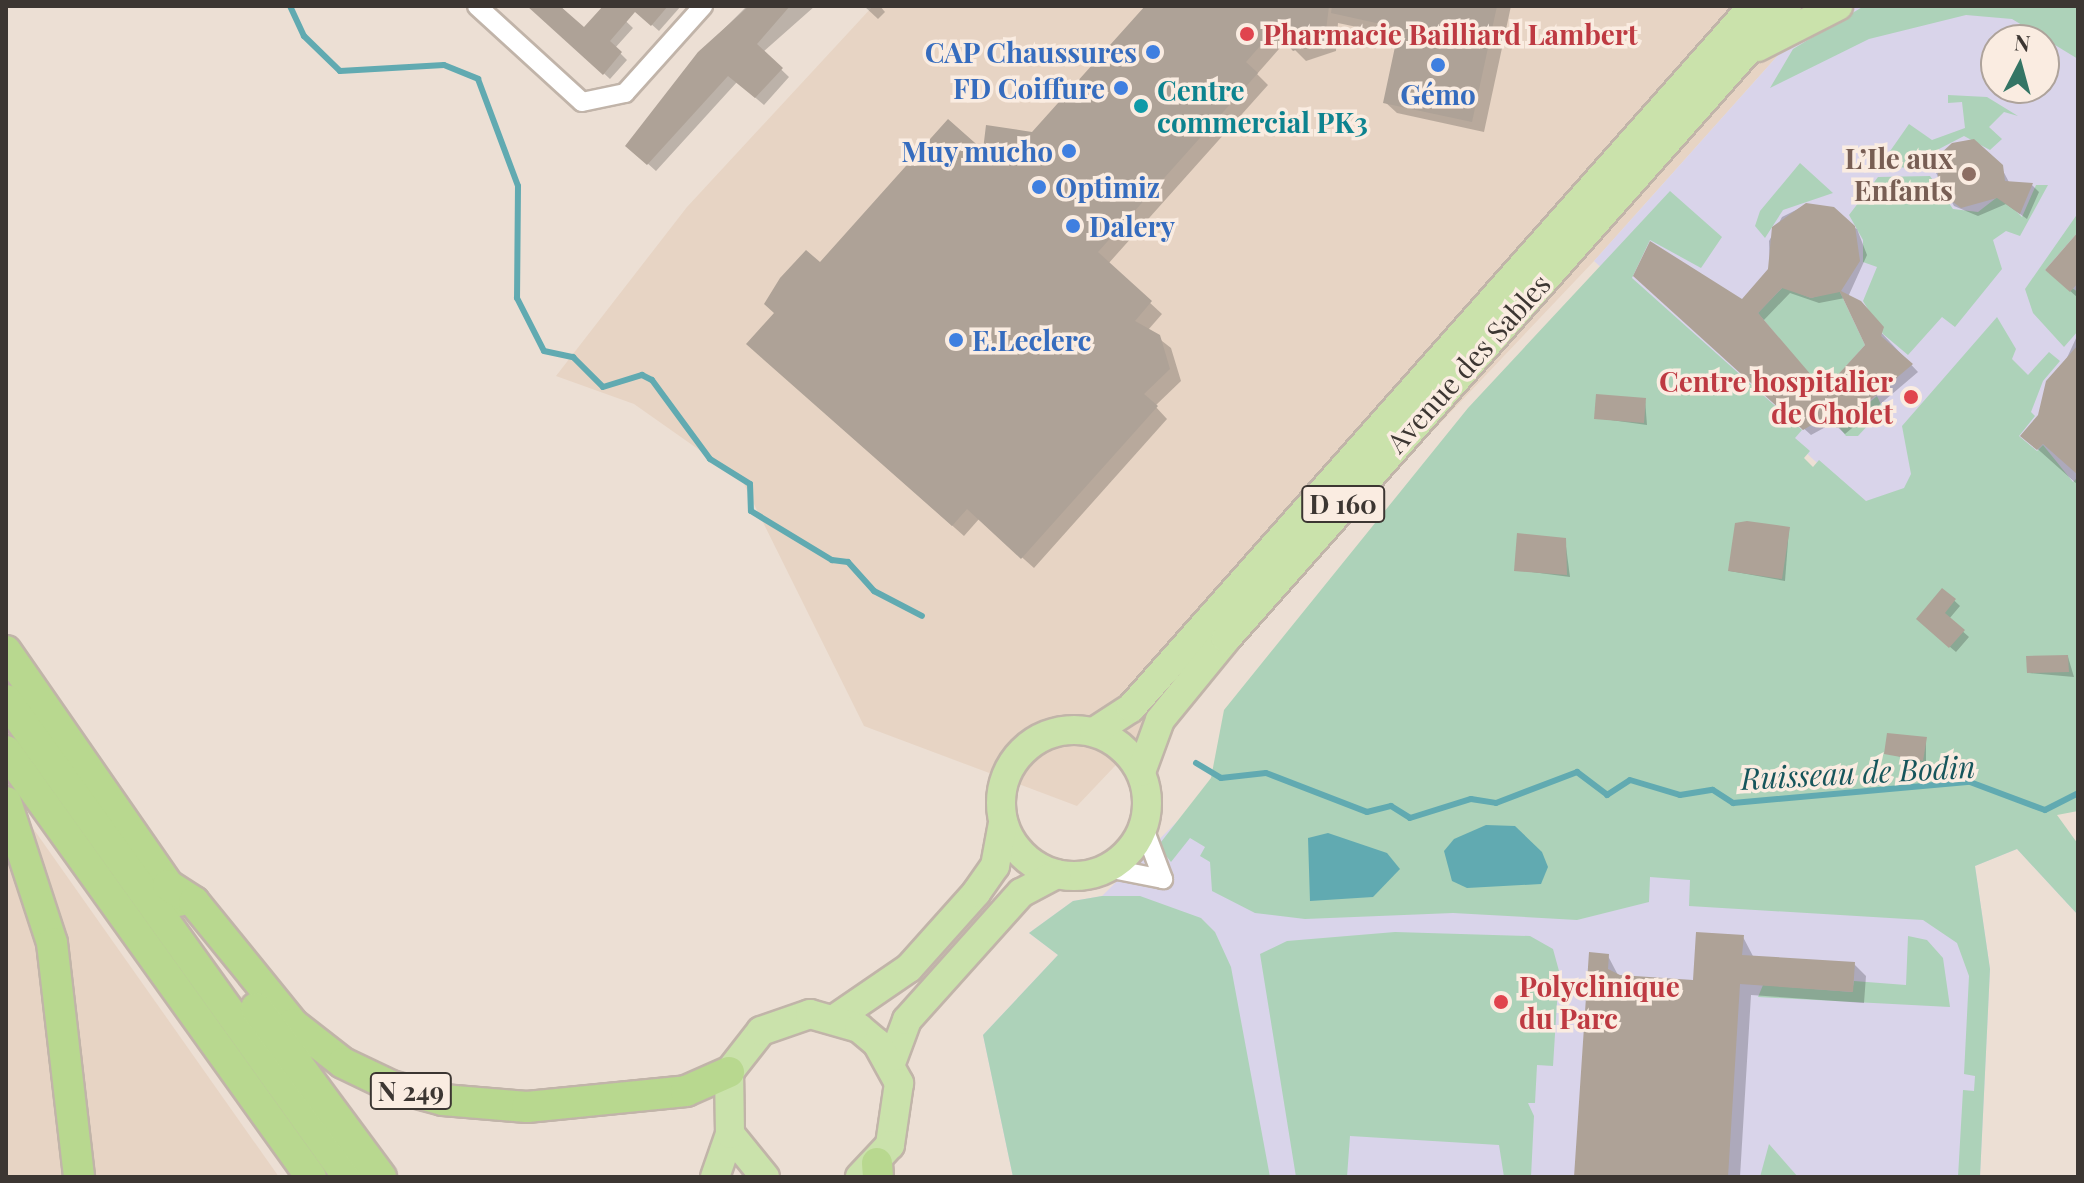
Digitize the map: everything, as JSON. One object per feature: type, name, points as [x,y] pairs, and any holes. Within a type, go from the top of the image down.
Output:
[{"type":"highway","name":"N 249","points":[[6,651],[168,885],[381,1177]]},
{"type":"highway","points":[[6,700],[348,1177]]},
{"type":"highway","points":[[6,751],[311,1177]]},
{"type":"highway","points":[[6,802],[52,943],[79,1177]]},
{"type":"highway","name":"N 249","points":[[168,885],[194,902],[293,1024],[343,1063],[391,1086],[443,1100],[527,1107],[686,1091],[729,1072]]},
{"type":"main road","points":[[1736,6],[1732,48],[1838,6]]},
{"type":"main road","name":"Avenue des Sables","points":[[1141,772],[1160,720],[1732,48],[1753,6]]},
{"type":"main road","name":"Avenue des Sables","points":[[1094,732],[1131,708],[1732,48],[1787,6]]},
{"type":"main road","points":[[836,1018],[909,968],[976,893],[995,866],[1003,823],[1004,779],[1019,754],[1059,731],[1094,732],[1122,747],[1141,772],[1143,826],[1107,868],[1056,874],[1021,893],[907,1020],[891,1063],[898,1125],[872,1172]]},
{"type":"main road","points":[[1003,823],[1023,856],[1056,874]]},
{"type":"main road","points":[[715,1177],[730,1134],[729,1072],[742,1049],[784,1019],[836,1018],[877,1043],[891,1063]]},
{"type":"main road","points":[[730,1134],[765,1177]]},
{"type":"street","points":[[477,6],[582,102],[625,93],[703,6]]},
{"type":"street","points":[[1107,868],[1163,879],[1143,826]]},
{"type":"shaded area","name":"Centre commercial PK3","points":[[873,6],[1822,6],[1594,261],[1077,806],[864,726],[742,480],[634,404],[556,376],[687,207]]},
{"type":"shaded area","name":"Centre hospitalier de Cholet","points":[[1822,6],[2078,6],[2078,699],[1594,261]]},
{"type":"shaded area","points":[[6,790],[279,1177],[6,1177]]},
{"type":"shaded area","name":"Polyclinique du Parc","points":[[1207,792],[2078,844],[2078,915],[2017,849],[1975,866],[1990,969],[1980,1177],[1013,1177],[983,1035],[1058,955],[1029,933],[1073,901],[1102,896]]},
{"type":"green space","points":[[1864,6],[2077,6],[2078,59],[2060,48],[2060,24],[2020,24],[2012,19],[1966,15],[1869,39],[1770,88],[1793,49]]},
{"type":"green space","points":[[1948,95],[1980,97],[1980,104],[1998,104],[2018,116],[2004,112],[1989,127],[2002,139],[1990,150],[1964,136],[1939,149],[1931,168],[1879,167],[1909,124],[1932,140],[1965,128],[1962,102],[1948,103]]},
{"type":"green space","points":[[1800,163],[1833,193],[1783,210],[1765,238],[1755,226],[1760,211]]},
{"type":"green space","points":[[1930,176],[1953,209],[1978,212],[2000,195],[2022,217],[2036,185],[2048,185],[2020,236],[2006,231],[1993,240],[2002,269],[1955,327],[1942,317],[1908,355],[1883,334],[1863,301],[1877,267],[1863,262],[1863,240],[1849,215],[1878,177]]},
{"type":"green space","points":[[1670,191],[1722,237],[1701,268],[1650,240],[1632,278],[1802,430],[1795,438],[1810,451],[1804,458],[1813,467],[1819,460],[1866,501],[1904,488],[1911,474],[1902,426],[1997,317],[2016,349],[2012,359],[2028,375],[2049,352],[2060,361],[2043,381],[2031,412],[2035,416],[2019,436],[2037,451],[2043,445],[2073,482],[2078,477],[2078,811],[2057,815],[2078,844],[2078,915],[2017,849],[1975,866],[1990,969],[1980,1177],[1958,1177],[1963,1090],[1974,1091],[1975,1076],[1964,1074],[1969,976],[1957,943],[1923,920],[1689,906],[1690,880],[1650,877],[1649,902],[1577,920],[1453,913],[1305,919],[1255,913],[1212,891],[1210,862],[1200,856],[1205,847],[1190,838],[1171,862],[1163,852],[1161,842],[1211,778],[1224,710],[1468,408]]},
{"type":"green space","points":[[2078,213],[2078,232],[2045,270],[2078,292],[2078,331],[2064,347],[2033,313],[2025,289]]},
{"type":"green space","points":[[1783,287],[1811,298],[1839,290],[1865,345],[1839,374],[1830,399],[1758,313]]},
{"type":"green space","points":[[1877,396],[1883,409],[1858,436],[1846,436],[1839,427]]},
{"type":"green space","points":[[1102,896],[1140,896],[1201,918],[1215,932],[1231,967],[1270,1177],[1013,1177],[983,1035],[1058,955],[1029,933],[1073,901]]},
{"type":"green space","points":[[1395,932],[1530,936],[1553,949],[1559,971],[1553,1066],[1537,1065],[1535,1103],[1528,1103],[1534,1116],[1531,1177],[1504,1177],[1499,1145],[1350,1136],[1347,1177],[1296,1177],[1260,954],[1287,941]]},
{"type":"green space","points":[[1908,936],[1927,940],[1943,958],[1950,1007],[1758,997],[1763,985],[1852,992],[1854,981],[1906,985]]},
{"type":"green space","points":[[1769,1144],[1798,1177],[1760,1177]]},
{"type":"water","points":[[1486,825],[1515,826],[1542,852],[1548,867],[1541,884],[1467,888],[1452,881],[1444,851],[1454,839]]},
{"type":"water","points":[[1328,833],[1387,853],[1400,869],[1373,897],[1310,901],[1308,838]]},
{"type":"building","points":[[527,6],[560,6],[584,27],[603,6],[668,6],[651,26],[635,12],[610,41],[622,52],[603,75]]},
{"type":"building","points":[[749,6],[790,6],[757,44],[783,68],[755,98],[728,76],[647,165],[625,146],[698,52]]},
{"type":"building","name":"E.Leclerc","points":[[1145,6],[1329,6],[1325,39],[1293,51],[1274,30],[1246,62],[1258,73],[1098,252],[1152,301],[1135,321],[1160,335],[1170,369],[1144,394],[1158,406],[1021,559],[967,509],[952,526],[746,344],[774,313],[764,304],[780,278],[806,250],[820,262],[948,119],[983,150],[986,125],[1032,132]]},
{"type":"building","name":"Gémo","points":[[1332,6],[1497,6],[1472,122],[1383,103],[1399,28],[1331,13]]},
{"type":"building","name":"L’Ile aux Enfants","points":[[1974,139],[2003,165],[2005,181],[2033,183],[2020,214],[1997,198],[1961,208],[1937,190],[1939,155],[1952,143]]},
{"type":"building","points":[[1806,203],[1834,207],[1855,226],[1860,261],[1841,291],[1861,301],[1884,327],[1881,336],[1913,364],[1837,428],[1825,417],[1803,430],[1633,276],[1650,241],[1742,299],[1768,269],[1772,227]],"holes":[[[1782,288],[1811,298],[1840,292],[1865,345],[1824,390],[1758,313]]]},
{"type":"building","points":[[2078,232],[2078,283],[2070,292],[2045,270]]},
{"type":"building","points":[[2078,345],[2078,475],[2043,444],[2037,450],[2020,436],[2038,415],[2046,381]]},
{"type":"building","points":[[1596,394],[1646,398],[1644,423],[1594,419]]},
{"type":"building","points":[[1747,521],[1790,527],[1782,579],[1728,571],[1735,523]]},
{"type":"building","points":[[1517,533],[1566,538],[1567,575],[1514,571]]},
{"type":"building","points":[[1942,588],[1956,599],[1945,613],[1965,630],[1949,648],[1916,619]]},
{"type":"building","points":[[2068,655],[2069,672],[2027,673],[2026,656]]},
{"type":"building","points":[[1887,733],[1927,737],[1923,761],[1884,754]]},
{"type":"building","points":[[1696,932],[1744,935],[1742,955],[1855,962],[1853,992],[1740,984],[1728,1177],[1574,1177],[1589,952],[1609,954],[1608,969],[1620,975],[1693,980]]},
{"type":"waterway","name":"Ruisseau de Bodin","points":[[290,6],[304,36],[340,71],[444,65],[478,79],[518,186],[517,298],[544,351],[573,357],[603,387],[642,375],[652,380],[710,459],[750,484],[751,511],[832,560],[848,562],[874,591],[922,616]]},
{"type":"waterway","name":"Ruisseau de Bodin","points":[[1196,763],[1221,778],[1266,773],[1367,812],[1391,806],[1410,818],[1471,799],[1496,803],[1577,772],[1607,795],[1630,780],[1680,795],[1713,790],[1733,803],[1970,782],[2045,810],[2078,793]]},
{"type":"place","name":"Pharmacie Bailliard Lambert","points":[[1247,34]]},
{"type":"place","name":"CAP Chaussures","points":[[1153,52]]},
{"type":"place","name":"Gémo","points":[[1438,65]]},
{"type":"place","name":"FD Coiffure","points":[[1121,88]]},
{"type":"place","name":"Centre commercial PK3","points":[[1141,106]]},
{"type":"place","name":"Muy mucho","points":[[1069,151]]},
{"type":"place","name":"L’Ile aux Enfants","points":[[1969,174]]},
{"type":"place","name":"Optimiz","points":[[1039,187]]},
{"type":"place","name":"Dalery","points":[[1073,226]]},
{"type":"place","name":"E.Leclerc","points":[[956,340]]},
{"type":"place","name":"Centre hospitalier de Cholet","points":[[1911,397]]},
{"type":"place","name":"Polyclinique du Parc","points":[[1501,1002]]}]
